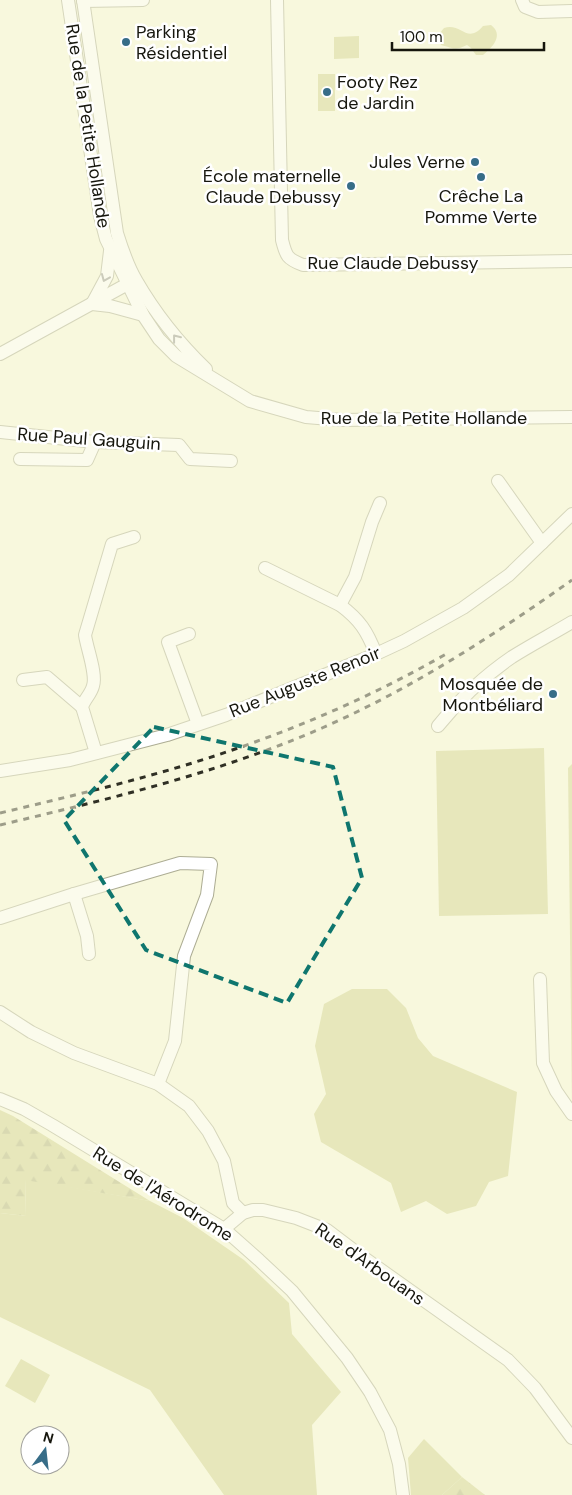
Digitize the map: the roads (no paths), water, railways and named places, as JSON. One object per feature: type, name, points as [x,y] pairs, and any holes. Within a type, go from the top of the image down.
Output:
[{"type":"street","name":"Rue de la Petite Hollande","points":[[68,0],[100,216],[106,239],[110,249],[131,282],[184,348],[222,385]]},
{"type":"street","name":"Rue de la Petite Hollande","points":[[83,0],[117,233],[143,315],[159,339],[176,356],[250,400],[306,417],[342,420],[572,417]]},
{"type":"street","points":[[83,0],[143,0]]},
{"type":"street","points":[[522,0],[526,7],[538,12],[572,11]]},
{"type":"street","name":"Rue Claude Debussy","points":[[277,4],[282,240],[285,254],[291,260],[303,265],[572,261]]},
{"type":"street","points":[[92,304],[107,276],[110,249]]},
{"type":"street","points":[[0,354],[131,282]]},
{"type":"street","points":[[92,304],[110,306],[143,315]]},
{"type":"street","name":"Rue Paul Gauguin","points":[[0,432],[94,442],[179,445],[190,459],[231,461]]},
{"type":"street","points":[[20,459],[87,460],[94,442]]},
{"type":"street","points":[[498,481],[542,543]]},
{"type":"street","points":[[340,605],[355,577],[380,503]]},
{"type":"street","name":"Rue Auguste Renoir","points":[[0,771],[70,760],[167,735],[226,715],[376,654],[404,641],[463,608],[509,574],[572,514]]},
{"type":"street","points":[[82,707],[93,686],[94,674],[85,635],[112,544],[134,537]]},
{"type":"street","points":[[265,568],[340,605],[356,618],[369,638],[376,654]]},
{"type":"street","points":[[438,726],[451,710],[475,687],[511,658],[572,622]]},
{"type":"street","points":[[189,634],[168,642],[198,724]]},
{"type":"street","points":[[23,680],[47,677],[82,707],[96,753]]},
{"type":"street","points":[[0,918],[180,863],[212,864],[206,895],[184,956],[175,1040],[158,1084]]},
{"type":"street","points":[[74,894],[87,936],[88,954]]},
{"type":"street","points":[[540,979],[543,1063],[556,1091],[572,1114]]},
{"type":"street","points":[[0,1012],[31,1032],[74,1053],[158,1084],[189,1106],[208,1131],[224,1161],[233,1203],[243,1213],[224,1229]]},
{"type":"street","name":"Rue de l'Aérodrome","points":[[0,1099],[24,1109],[52,1125],[224,1229],[292,1291],[347,1358],[370,1392],[390,1430],[399,1464],[403,1495]]},
{"type":"street","name":"Rue d'Arbouans","points":[[243,1213],[253,1210],[276,1212],[327,1230],[508,1360],[535,1388],[572,1437]]},
{"type":"railway","points":[[0,825],[123,795],[204,772],[322,728],[419,679],[482,641],[572,580]]},
{"type":"railway","points":[[0,813],[150,775],[238,748],[344,706],[446,654]]},
{"type":"place","name":"Parking Résidentiel","points":[[126,42]]},
{"type":"place","name":"Footy Rez de Jardin","points":[[327,92]]},
{"type":"place","name":"Jules Verne","points":[[475,162]]},
{"type":"place","name":"Crêche La Pomme Verte","points":[[481,177]]},
{"type":"place","name":"École maternelle Claude Debussy","points":[[351,186]]},
{"type":"place","name":"Mosquée de Montbéliard","points":[[553,694]]}]
